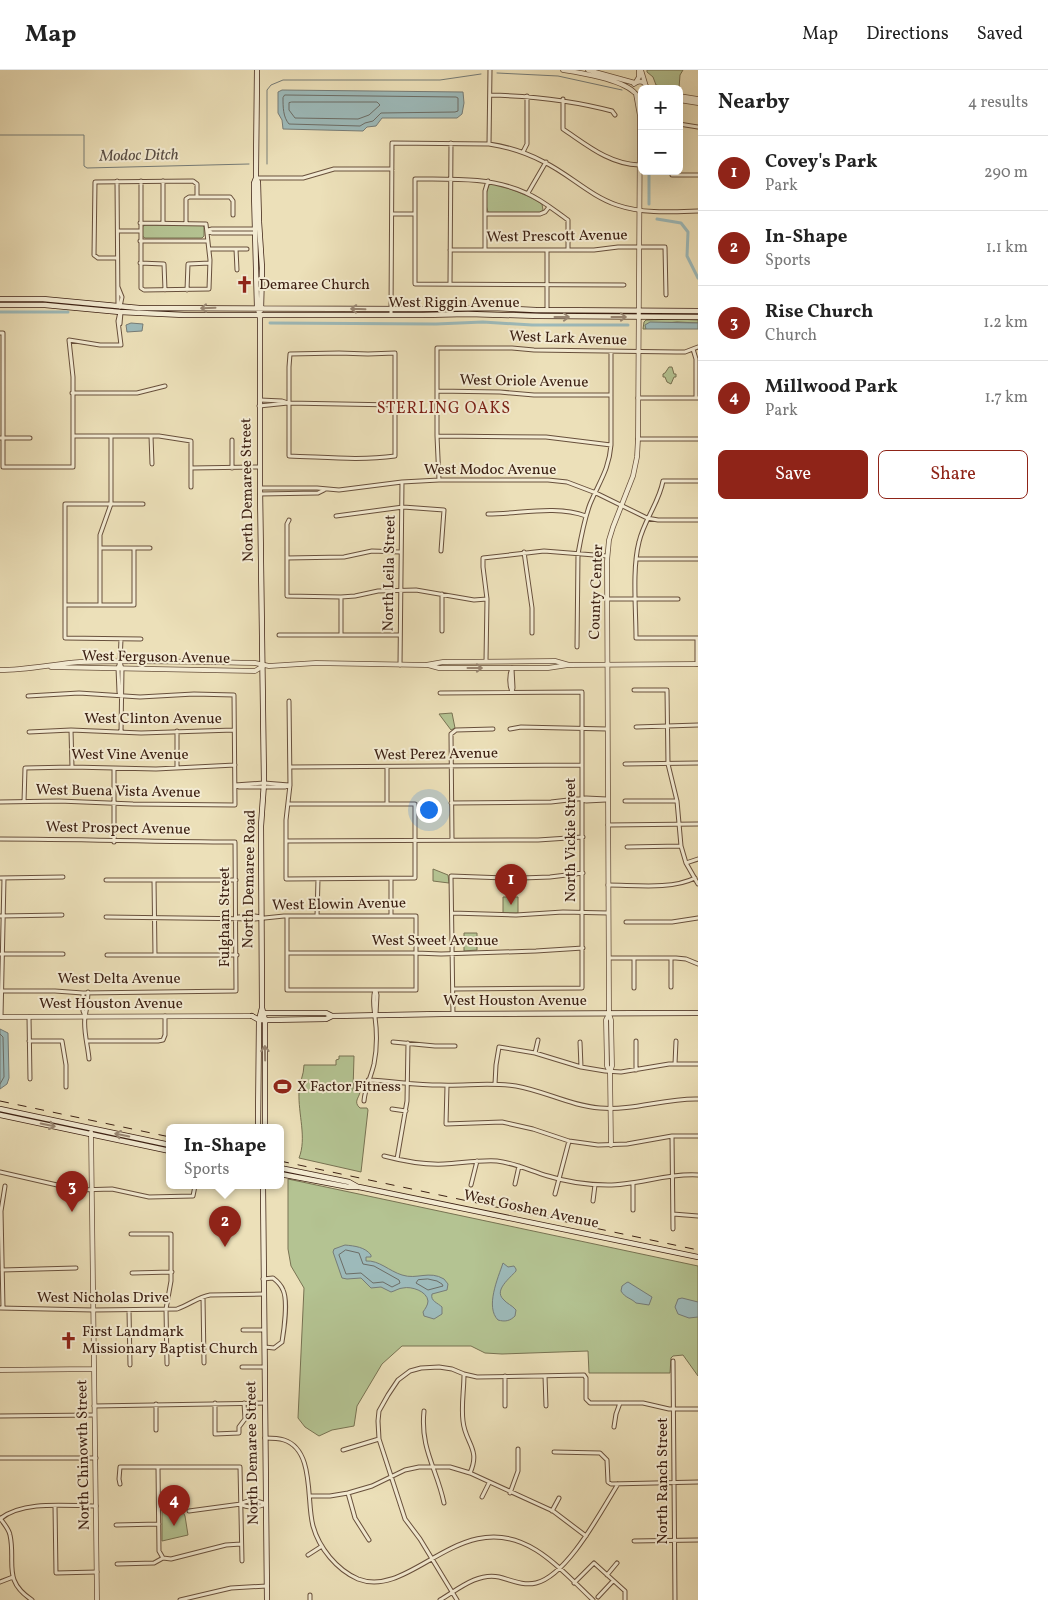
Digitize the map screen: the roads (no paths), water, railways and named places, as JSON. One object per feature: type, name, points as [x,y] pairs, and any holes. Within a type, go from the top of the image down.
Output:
[{"type":"main road","name":"North Demaree Street","points":[[257,70],[254,207],[260,307]]},
{"type":"main road","name":"North Demaree Street","points":[[256,178],[258,182],[256,231],[259,249],[262,254],[260,307],[260,494],[263,666]]},
{"type":"main road","name":"West Riggin Avenue","points":[[0,299],[43,299],[184,315],[506,314],[698,317]]},
{"type":"main road","name":"West Riggin Avenue","points":[[0,305],[45,305],[149,311],[157,308],[260,307],[698,311]]},
{"type":"main road","points":[[300,315],[309,312],[323,312],[327,308]]},
{"type":"main road","points":[[506,314],[514,312],[542,313],[547,310]]},
{"type":"main road","name":"North Demaree Road","points":[[258,1124],[258,1020],[262,1012],[261,826],[264,785],[263,666]]},
{"type":"main road","points":[[262,1012],[265,1020],[265,1124]]},
{"type":"main road","name":"West Houston Avenue","points":[[252,1016],[262,1012],[326,1013],[332,1016],[698,1013]]},
{"type":"main road","points":[[252,1016],[258,1020]]},
{"type":"main road","name":"West Houston Avenue","points":[[258,1020],[326,1019],[332,1016]]},
{"type":"main road","points":[[259,1065],[262,1071],[262,1095],[265,1099]]},
{"type":"main road","points":[[0,1108],[166,1144]]},
{"type":"main road","points":[[0,1115],[166,1150]]},
{"type":"main road","name":"West Goshen Avenue","points":[[284,1169],[349,1182],[359,1187]]},
{"type":"main road","name":"West Goshen Avenue","points":[[284,1175],[349,1187],[359,1187],[698,1257]]},
{"type":"main road","name":"North Demaree Street","points":[[263,1189],[267,1600]]},
{"type":"street","points":[[489,144],[490,70]]},
{"type":"street","points":[[563,70],[612,81],[628,87],[638,94]]},
{"type":"street","points":[[588,70],[629,82],[640,81],[645,85]]},
{"type":"street","points":[[636,82],[639,78],[640,70]]},
{"type":"street","points":[[640,70],[646,85]]},
{"type":"street","name":"County Center","points":[[636,82],[633,88],[638,107]]},
{"type":"street","points":[[490,95],[527,96],[563,100],[612,111],[615,115]]},
{"type":"street","points":[[523,152],[526,144],[527,96]]},
{"type":"street","points":[[683,97],[698,99]]},
{"type":"street","points":[[563,100],[563,129],[610,159],[625,164],[638,165]]},
{"type":"street","points":[[683,101],[698,103]]},
{"type":"street","points":[[683,125],[698,127]]},
{"type":"street","points":[[391,315],[392,143],[489,144],[523,152],[546,162],[605,200],[639,211],[698,212]]},
{"type":"street","points":[[450,284],[451,143]]},
{"type":"street","points":[[528,194],[546,162]]},
{"type":"street","points":[[256,178],[303,178],[334,169],[392,169]]},
{"type":"street","points":[[683,174],[698,175]]},
{"type":"street","name":"County Center","points":[[611,1145],[610,1072],[612,1066],[608,958],[607,556],[609,540],[637,457],[639,175]]},
{"type":"street","points":[[568,250],[568,220],[528,194],[506,185],[488,181],[415,179],[415,284],[624,285]]},
{"type":"street","points":[[140,223],[206,224],[210,264],[209,289],[142,289],[140,263],[140,223],[141,181]]},
{"type":"street","points":[[163,181],[163,223]]},
{"type":"street","points":[[485,249],[485,191],[488,181]]},
{"type":"street","points":[[118,258],[95,257],[95,182],[196,182],[197,197]]},
{"type":"street","points":[[1,334],[3,467],[72,467],[72,392],[69,340],[100,344],[121,344],[118,315],[120,294],[118,287],[118,182]]},
{"type":"street","points":[[186,223],[187,198],[231,198],[233,215]]},
{"type":"street","points":[[485,214],[540,214],[549,207]]},
{"type":"street","points":[[392,214],[415,214]]},
{"type":"street","points":[[118,231],[140,231]]},
{"type":"street","points":[[207,231],[212,233],[256,231]]},
{"type":"street","points":[[140,241],[207,240]]},
{"type":"street","name":"West Prescott Avenue","points":[[450,250],[568,250],[665,247],[666,295]]},
{"type":"street","points":[[209,249],[247,249]]},
{"type":"street","points":[[236,249],[237,270]]},
{"type":"street","points":[[547,250],[547,310]]},
{"type":"street","points":[[140,263],[164,264],[165,290]]},
{"type":"street","points":[[188,290],[188,264],[210,264]]},
{"type":"street","name":"West Lark Avenue","points":[[437,391],[437,348],[681,352],[698,347]]},
{"type":"street","points":[[638,398],[697,398],[696,359],[693,349]]},
{"type":"street","points":[[395,352],[395,405],[395,456],[354,459],[288,456],[288,367],[290,354],[395,352]]},
{"type":"street","points":[[577,647],[578,554],[586,516],[610,460],[612,445],[611,352]]},
{"type":"street","points":[[72,392],[137,393],[165,386]]},
{"type":"street","points":[[437,391],[439,480]]},
{"type":"street","name":"West Oriole Avenue","points":[[437,391],[500,392],[534,395],[611,395]]},
{"type":"street","points":[[260,403],[395,405]]},
{"type":"street","points":[[72,436],[152,436],[192,441],[191,487]]},
{"type":"street","points":[[100,605],[101,530],[111,504],[111,436]]},
{"type":"street","points":[[152,436],[152,464]]},
{"type":"street","points":[[437,436],[546,437],[612,445]]},
{"type":"street","points":[[2,438],[30,438]]},
{"type":"street","points":[[638,439],[698,439]]},
{"type":"street","points":[[232,440],[232,468]]},
{"type":"street","points":[[191,468],[260,467]]},
{"type":"street","name":"West Modoc Avenue","points":[[260,488],[317,488],[324,490],[439,480],[548,480],[566,482],[596,493],[647,518]]},
{"type":"street","points":[[697,664],[697,638],[636,638],[636,559],[642,530],[655,504],[662,481],[698,481]]},
{"type":"street","name":"North Leila Street","points":[[400,665],[402,482]]},
{"type":"street","name":"West Modoc Avenue","points":[[260,494],[318,493],[324,490]]},
{"type":"street","points":[[141,639],[65,638],[65,504],[143,504]]},
{"type":"street","points":[[336,516],[402,507],[444,510],[441,551]]},
{"type":"street","points":[[488,514],[562,510],[586,516]]},
{"type":"street","points":[[647,518],[658,520],[698,520]]},
{"type":"street","points":[[290,520],[287,524],[287,596],[341,597],[378,591],[416,590],[474,600],[487,599]]},
{"type":"street","points":[[100,548],[150,548]]},
{"type":"street","points":[[65,605],[134,605],[134,548]]},
{"type":"street","points":[[287,558],[336,558],[372,551],[400,552]]},
{"type":"street","points":[[486,662],[487,599],[484,558],[508,556],[524,552],[607,556]]},
{"type":"street","points":[[524,552],[532,608],[532,633]]},
{"type":"street","points":[[636,559],[698,559]]},
{"type":"street","points":[[442,594],[442,631]]},
{"type":"street","points":[[341,597],[341,635]]},
{"type":"street","points":[[607,599],[678,599]]},
{"type":"street","points":[[279,635],[400,635]]},
{"type":"street","points":[[120,639],[119,692],[121,732]]},
{"type":"street","name":"West Ferguson Avenue","points":[[0,670],[48,667],[255,670],[263,666],[316,663],[426,665],[443,662],[555,661],[569,665]]},
{"type":"street","name":"West Ferguson Avenue","points":[[48,667],[78,662],[255,663],[263,666]]},
{"type":"street","name":"West Ferguson Avenue","points":[[426,665],[439,668],[556,668],[569,665],[697,664]]},
{"type":"street","points":[[440,693],[512,692],[510,688],[512,668]]},
{"type":"street","points":[[634,690],[667,690],[668,764],[677,801],[681,846],[686,863],[698,884]]},
{"type":"street","name":"North Vickie Street","points":[[453,988],[582,988],[582,692],[512,692]]},
{"type":"street","points":[[28,696],[79,693],[140,697],[194,694],[234,695],[235,785],[238,787],[264,785],[285,787],[290,785]]},
{"type":"street","points":[[288,804],[415,804],[415,878],[286,879],[286,841],[288,804],[290,785],[289,701]]},
{"type":"street","points":[[636,727],[698,725]]},
{"type":"street","points":[[510,729],[607,728]]},
{"type":"street","points":[[72,730],[72,767]]},
{"type":"street","name":"West Clinton Avenue","points":[[29,732],[72,730],[121,732],[234,730]]},
{"type":"street","points":[[452,840],[451,736],[453,732],[459,730],[493,730]]},
{"type":"street","points":[[177,731],[177,768]]},
{"type":"street","points":[[625,764],[698,763]]},
{"type":"street","name":"West Perez Avenue","points":[[290,767],[582,764]]},
{"type":"street","name":"West Vine Avenue","points":[[24,802],[25,768],[72,767],[114,769],[235,765]]},
{"type":"street","points":[[387,767],[387,804]]},
{"type":"street","points":[[114,769],[114,842]]},
{"type":"street","name":"West Buena Vista Avenue","points":[[0,802],[59,801],[114,804],[235,805],[235,785]]},
{"type":"street","points":[[451,803],[551,802],[582,799],[594,801],[607,799]]},
{"type":"street","points":[[625,801],[677,801]]},
{"type":"street","points":[[608,825],[698,824]]},
{"type":"street","points":[[286,841],[538,840],[583,837]]},
{"type":"street","name":"West Prospect Avenue","points":[[0,839],[60,839],[114,842],[236,842]]},
{"type":"street","name":"Fulgham Street","points":[[236,842],[236,991]]},
{"type":"street","points":[[627,847],[681,846]]},
{"type":"street","points":[[686,863],[698,859]]},
{"type":"street","points":[[522,878],[583,873]]},
{"type":"street","points":[[453,1014],[452,876],[505,878]]},
{"type":"street","points":[[0,1017],[2,878],[63,877]]},
{"type":"street","points":[[608,886],[674,885],[694,878]]},
{"type":"street","points":[[318,879],[318,916]]},
{"type":"street","points":[[391,879],[391,916]]},
{"type":"street","points":[[106,880],[236,880]]},
{"type":"street","points":[[154,880],[155,955]]},
{"type":"street","points":[[452,913],[512,915],[563,912],[608,913]]},
{"type":"street","points":[[2,916],[62,915]]},
{"type":"street","points":[[287,916],[287,990],[416,990],[416,953]]},
{"type":"street","name":"West Elowin Avenue","points":[[106,917],[242,919],[287,916],[416,916],[416,953]]},
{"type":"street","points":[[626,922],[672,922],[698,918]]},
{"type":"street","name":"West Sweet Avenue","points":[[287,953],[452,954],[583,948]]},
{"type":"street","points":[[1,954],[63,954]]},
{"type":"street","points":[[107,955],[237,956]]},
{"type":"street","points":[[608,958],[671,958],[686,959],[698,964]]},
{"type":"street","points":[[634,958],[634,988]]},
{"type":"street","points":[[671,958],[671,987]]},
{"type":"street","points":[[364,1101],[376,1053],[375,990]]},
{"type":"street","name":"West Delta Avenue","points":[[1,991],[236,991]]},
{"type":"street","points":[[82,992],[90,1059]]},
{"type":"street","points":[[85,1016],[88,1011],[88,992]]},
{"type":"street","points":[[29,1016],[30,1079]]},
{"type":"street","points":[[87,1041],[163,1040],[165,1035],[165,1016]]},
{"type":"street","name":"West Houston Avenue","points":[[0,1017],[252,1016]]},
{"type":"street","points":[[535,1053],[538,1040]]},
{"type":"street","points":[[29,1041],[62,1041],[66,1065],[66,1087]]},
{"type":"street","points":[[636,1041],[636,1070]]},
{"type":"street","points":[[675,1064],[676,1041]]},
{"type":"street","points":[[394,1042],[455,1046]]},
{"type":"street","points":[[580,1042],[581,1067]]},
{"type":"street","points":[[397,1159],[406,1111],[408,1043]]},
{"type":"street","points":[[495,1084],[499,1047],[535,1053],[581,1067],[610,1072],[675,1064],[698,1064]]},
{"type":"street","points":[[368,1080],[447,1086],[495,1084],[537,1091],[587,1107],[610,1109],[670,1100],[698,1099]]},
{"type":"street","points":[[447,1086],[446,1124],[502,1122],[533,1129],[568,1141],[598,1145],[627,1144],[672,1136],[698,1136]]},
{"type":"street","points":[[392,1108],[406,1111]]},
{"type":"street","name":"North Chinowth Street","points":[[92,1128],[92,1310],[97,1600]]},
{"type":"street","points":[[672,1136],[673,1229]]},
{"type":"street","points":[[555,1194],[568,1141]]},
{"type":"street","points":[[384,1156],[435,1164],[477,1161],[497,1162],[519,1166],[558,1179],[595,1185],[633,1184],[672,1176],[698,1175]]},
{"type":"street","points":[[471,1185],[477,1161]]},
{"type":"street","points":[[515,1184],[519,1166]]},
{"type":"street","points":[[0,1172],[79,1190],[112,1189],[149,1197],[193,1196],[194,1189]]},
{"type":"street","points":[[633,1184],[633,1210]]},
{"type":"street","points":[[593,1201],[595,1185]]},
{"type":"street","points":[[1,1308],[1,1200],[4,1186]]},
{"type":"street","points":[[673,1214],[698,1216]]},
{"type":"street","points":[[131,1234],[171,1234],[172,1272],[166,1309],[167,1364]]},
{"type":"street","points":[[2,1270],[76,1268]]},
{"type":"street","points":[[132,1273],[172,1272]]},
{"type":"street","points":[[263,1279],[276,1280],[283,1288],[286,1300],[282,1339],[277,1346],[264,1347]]},
{"type":"street","name":"West Nicholas Drive","points":[[1,1308],[166,1309],[186,1306],[203,1296],[264,1294]]},
{"type":"street","points":[[203,1296],[204,1363]]},
{"type":"street","points":[[129,1310],[130,1365]]},
{"type":"street","points":[[243,1330],[264,1330]]},
{"type":"street","name":"North Ranch Street","points":[[673,1361],[675,1600]]},
{"type":"street","points":[[242,1368],[264,1367]]},
{"type":"street","points":[[457,1600],[405,1519],[390,1477],[380,1439],[378,1421],[379,1411],[398,1380],[410,1371],[438,1367],[477,1376],[584,1375],[586,1378],[587,1402],[643,1403],[674,1409],[698,1409]]},
{"type":"street","points":[[0,1370],[93,1369]]},
{"type":"street","points":[[464,1374],[463,1421],[475,1460],[470,1473]]},
{"type":"street","points":[[505,1376],[505,1406]]},
{"type":"street","points":[[545,1376],[546,1406]]},
{"type":"street","points":[[94,1406],[265,1402]]},
{"type":"street","points":[[215,1404],[215,1434],[239,1433],[239,1427],[245,1419],[244,1403]]},
{"type":"street","points":[[614,1427],[620,1403]]},
{"type":"street","points":[[156,1404],[156,1430]]},
{"type":"street","points":[[424,1411],[423,1436],[444,1503]]},
{"type":"street","points":[[0,1416],[94,1415]]},
{"type":"street","points":[[265,1438],[285,1440],[291,1443],[302,1456],[307,1474],[313,1526],[322,1546],[342,1570],[361,1580],[373,1583],[386,1582],[460,1544],[476,1538],[493,1537],[521,1542],[536,1549],[593,1600]]},
{"type":"street","points":[[343,1450],[380,1439]]},
{"type":"street","points":[[510,1493],[518,1472],[518,1448]]},
{"type":"street","points":[[554,1452],[600,1453],[607,1460],[608,1482],[618,1484],[674,1484],[698,1482]]},
{"type":"street","points":[[0,1458],[96,1458]]},
{"type":"street","points":[[120,1484],[120,1468],[240,1466],[242,1561]]},
{"type":"street","points":[[310,1496],[330,1496],[348,1493],[372,1486],[405,1470],[432,1466],[450,1467],[470,1473],[552,1511],[586,1536]]},
{"type":"street","points":[[158,1468],[159,1551],[163,1558]]},
{"type":"street","points":[[482,1497],[489,1483]]},
{"type":"street","points":[[440,1600],[478,1578],[486,1576],[496,1576],[518,1583],[536,1583],[550,1576],[586,1536],[618,1484]]},
{"type":"street","points":[[348,1493],[355,1518],[369,1540]]},
{"type":"street","points":[[552,1511],[559,1498]]},
{"type":"street","points":[[189,1512],[244,1502],[260,1501],[266,1504]]},
{"type":"street","points":[[55,1506],[56,1573],[97,1572]]},
{"type":"street","points":[[32,1600],[16,1587],[13,1577],[10,1534],[0,1518],[19,1508],[96,1506]]},
{"type":"street","points":[[116,1524],[159,1524]]},
{"type":"street","points":[[634,1541],[698,1540]]},
{"type":"street","points":[[117,1564],[154,1563],[163,1558],[171,1560],[219,1546],[241,1544]]},
{"type":"street","points":[[308,1555],[322,1546]]},
{"type":"street","points":[[607,1575],[617,1563]]},
{"type":"street","points":[[574,1583],[594,1564],[625,1591],[625,1600]]},
{"type":"street","points":[[0,1582],[13,1577]]},
{"type":"street","points":[[598,1597],[613,1581]]},
{"type":"street","points":[[180,1600],[230,1588],[267,1586]]},
{"type":"street","points":[[310,1595],[310,1600]]},
{"type":"water","points":[[282,90],[463,92],[464,103],[462,114],[457,118],[382,118],[376,126],[367,127],[363,131],[283,129],[282,120],[278,113],[278,92]]},
{"type":"water","points":[[650,322],[698,323],[698,329],[646,329],[645,325]]},
{"type":"water","points":[[131,323],[143,324],[142,331],[127,332],[126,325]]},
{"type":"water","points":[[0,1029],[8,1033],[9,1078],[7,1084],[0,1089]]},
{"type":"water","points":[[345,1245],[356,1246],[369,1252],[371,1257],[366,1257],[366,1261],[375,1262],[402,1275],[433,1275],[444,1279],[448,1284],[447,1290],[432,1294],[433,1300],[442,1307],[442,1314],[434,1319],[424,1316],[423,1312],[428,1301],[425,1294],[418,1290],[400,1288],[391,1292],[381,1287],[371,1288],[361,1278],[342,1278],[333,1252],[334,1249]]},
{"type":"water","points":[[503,1263],[508,1267],[514,1266],[516,1269],[500,1292],[503,1299],[516,1310],[515,1316],[505,1321],[498,1320],[493,1308],[494,1292]]},
{"type":"water","points":[[628,1282],[652,1297],[649,1305],[636,1303],[626,1297],[621,1291],[622,1286]]},
{"type":"water","points":[[682,1298],[698,1302],[698,1317],[689,1318],[678,1314],[675,1307],[678,1299]]},
{"type":"waterway","points":[[497,73],[558,76],[622,90]]},
{"type":"waterway","points":[[267,164],[267,90],[271,85],[283,80],[440,80],[481,74]]},
{"type":"waterway","name":"Modoc Ditch","points":[[0,135],[84,135],[84,166],[87,168],[249,164]]},
{"type":"waterway","points":[[649,175],[649,204]]},
{"type":"waterway","points":[[657,219],[681,223],[688,232],[687,256],[698,278]]},
{"type":"waterway","points":[[0,312],[68,312]]},
{"type":"waterway","points":[[270,323],[436,324],[483,322],[532,325],[628,325]]},
{"type":"railway","points":[[0,1101],[166,1136]]},
{"type":"railway","points":[[284,1162],[698,1250]]},
{"type":"place","name":"Demaree Church","points":[[245,285]]},
{"type":"place","name":"Covey's Park","points":[[511,905]]},
{"type":"place","name":"X Factor Fitness","points":[[283,1087]]},
{"type":"place","name":"Rise Church","points":[[72,1212]]},
{"type":"place","name":"In-Shape","points":[[225,1247]]},
{"type":"place","name":"First Landmark Missionary Baptist Church","points":[[68,1341]]},
{"type":"place","name":"Millwood Park","points":[[174,1526]]},
{"type":"district","name":"STERLING OAKS","points":[[444,409]]}]
